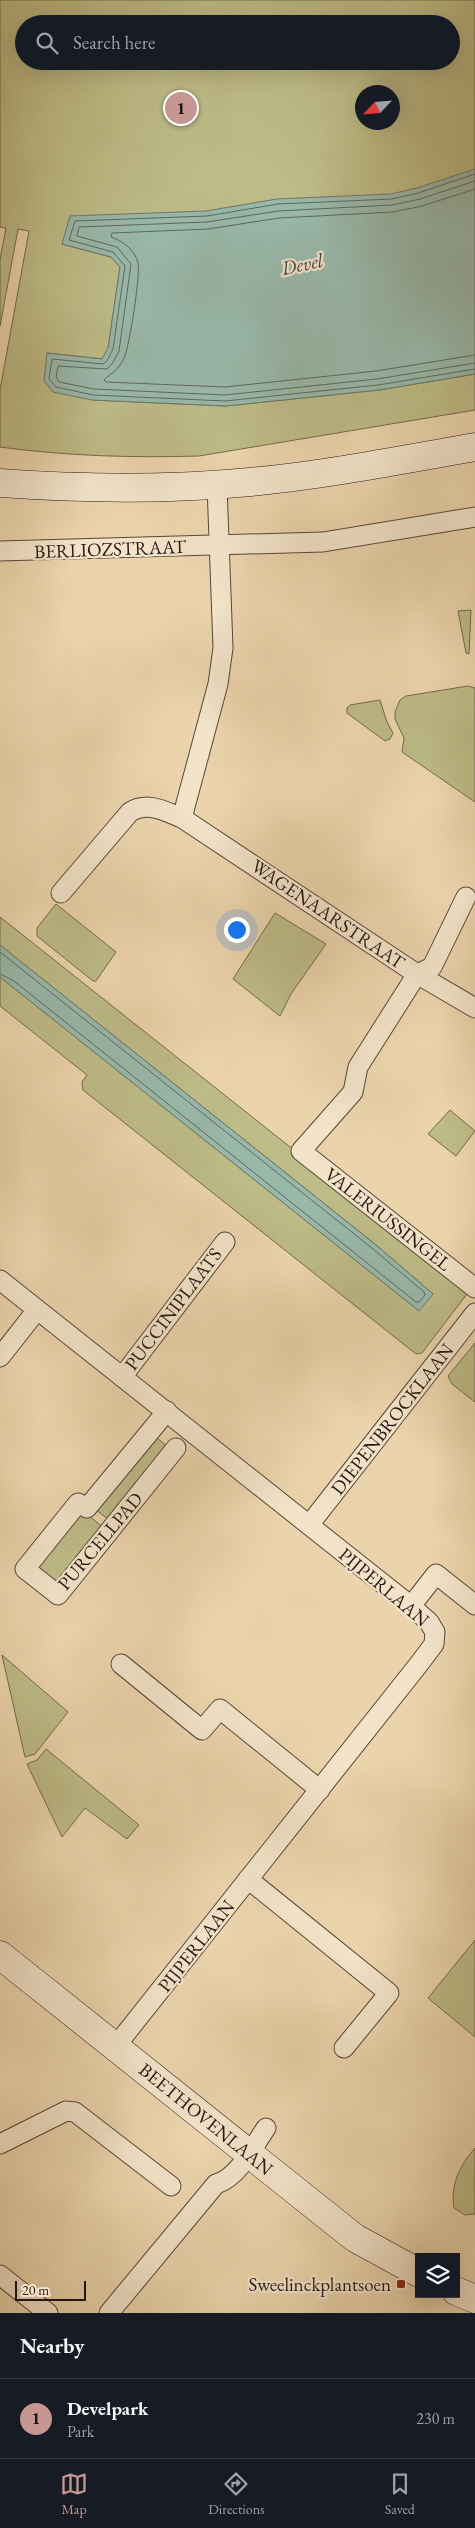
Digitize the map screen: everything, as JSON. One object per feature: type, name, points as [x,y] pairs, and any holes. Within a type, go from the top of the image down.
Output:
[{"type":"street","points":[[0,483],[137,489],[217,485],[321,474],[475,447]]},
{"type":"street","points":[[182,818],[220,675],[223,648],[217,485]]},
{"type":"street","name":"BERLIOZSTRAAT","points":[[0,551],[46,552],[220,544],[323,542],[475,517]]},
{"type":"street","name":"WAGENAARSTRAAT","points":[[61,893],[130,812],[138,807],[148,806],[182,818],[417,974],[475,1008]]},
{"type":"street","points":[[417,974],[432,967],[466,897]]},
{"type":"street","name":"VALERIUSSINGEL","points":[[417,974],[358,1067],[353,1092],[301,1150],[475,1288]]},
{"type":"street","name":"PUCCINIPLAATS","points":[[122,1377],[225,1242]]},
{"type":"street","name":"PIJPERLAAN","points":[[0,1280],[411,1606],[429,1622],[435,1632],[434,1644],[115,2047]]},
{"type":"street","points":[[0,1357],[37,1310]]},
{"type":"street","name":"DIEPENBROCKLAAN","points":[[309,1525],[475,1313]]},
{"type":"street","name":"PURCELLPAD","points":[[167,1411],[87,1508],[78,1503],[25,1569],[58,1595],[176,1448]]},
{"type":"street","points":[[87,1508],[112,1528]]},
{"type":"street","points":[[411,1606],[436,1574],[475,1606]]},
{"type":"street","points":[[121,1664],[202,1730],[220,1709],[320,1790]]},
{"type":"street","points":[[248,1880],[389,1993],[344,2048]]},
{"type":"street","name":"BEETHOVENLAAN","points":[[0,1955],[355,2238],[415,2271]]},
{"type":"street","points":[[0,2144],[66,2112],[75,2112],[171,2186]]},
{"type":"street","points":[[109,2313],[216,2184],[226,2181],[266,2128]]},
{"type":"street","points":[[0,2275],[48,2313]]},
{"type":"street","points":[[460,2293],[475,2299]]},
{"type":"shaded area","points":[[0,0],[475,0],[475,179],[399,195],[62,244],[111,257],[120,267],[108,349],[103,359],[47,353],[92,400],[226,406],[379,390],[475,374],[475,410],[199,456],[100,456],[0,447],[0,390],[29,231],[18,229],[0,326],[0,259],[6,228],[0,227]]},
{"type":"shaded area","points":[[471,610],[469,654],[466,653],[458,611]]},
{"type":"shaded area","points":[[468,686],[475,688],[475,802],[402,752],[404,738],[395,719],[395,712],[400,700],[406,696]]},
{"type":"shaded area","points":[[380,700],[387,722],[393,733],[390,739],[385,741],[347,713],[347,708],[350,705]]},
{"type":"shaded area","points":[[56,904],[116,952],[96,981],[93,981],[37,936],[37,928]]},
{"type":"shaded area","points":[[275,913],[326,944],[291,994],[280,1016],[233,979]]},
{"type":"shaded area","points":[[0,917],[468,1288],[467,1294],[422,1353],[416,1354],[83,1090],[82,1082],[87,1075],[0,1006],[0,977],[418,1310],[433,1294],[376,1245],[0,945]]},
{"type":"shaded area","points":[[450,1110],[475,1131],[456,1156],[428,1134]]},
{"type":"shaded area","points":[[475,1343],[475,1402],[452,1384],[448,1376]]},
{"type":"shaded area","points":[[156,1437],[168,1447],[112,1522],[96,1510]]},
{"type":"shaded area","points":[[83,1511],[104,1528],[54,1588],[34,1563]]},
{"type":"shaded area","points":[[2,1655],[68,1712],[35,1754],[25,1757]]},
{"type":"shaded area","points":[[46,1749],[139,1825],[127,1839],[85,1808],[62,1837],[27,1764],[37,1760]]},
{"type":"shaded area","points":[[475,1940],[475,2037],[428,1998]]},
{"type":"shaded area","points":[[475,2148],[475,2214],[465,2215],[454,2208],[453,2191],[461,2168]]},
{"type":"water","name":"Devel","points":[[475,169],[475,374],[379,390],[226,406],[92,400],[53,392],[44,381],[47,353],[102,359],[108,348],[120,267],[111,257],[62,244],[70,216],[206,211],[277,199],[391,194],[417,188]]},
{"type":"water","points":[[0,945],[376,1245],[433,1294],[419,1311],[0,977]]},
{"type":"place","name":"Develpark","points":[[181,108]]},
{"type":"place","name":"Sweelinckplantsoen","points":[[401,2284]]}]
